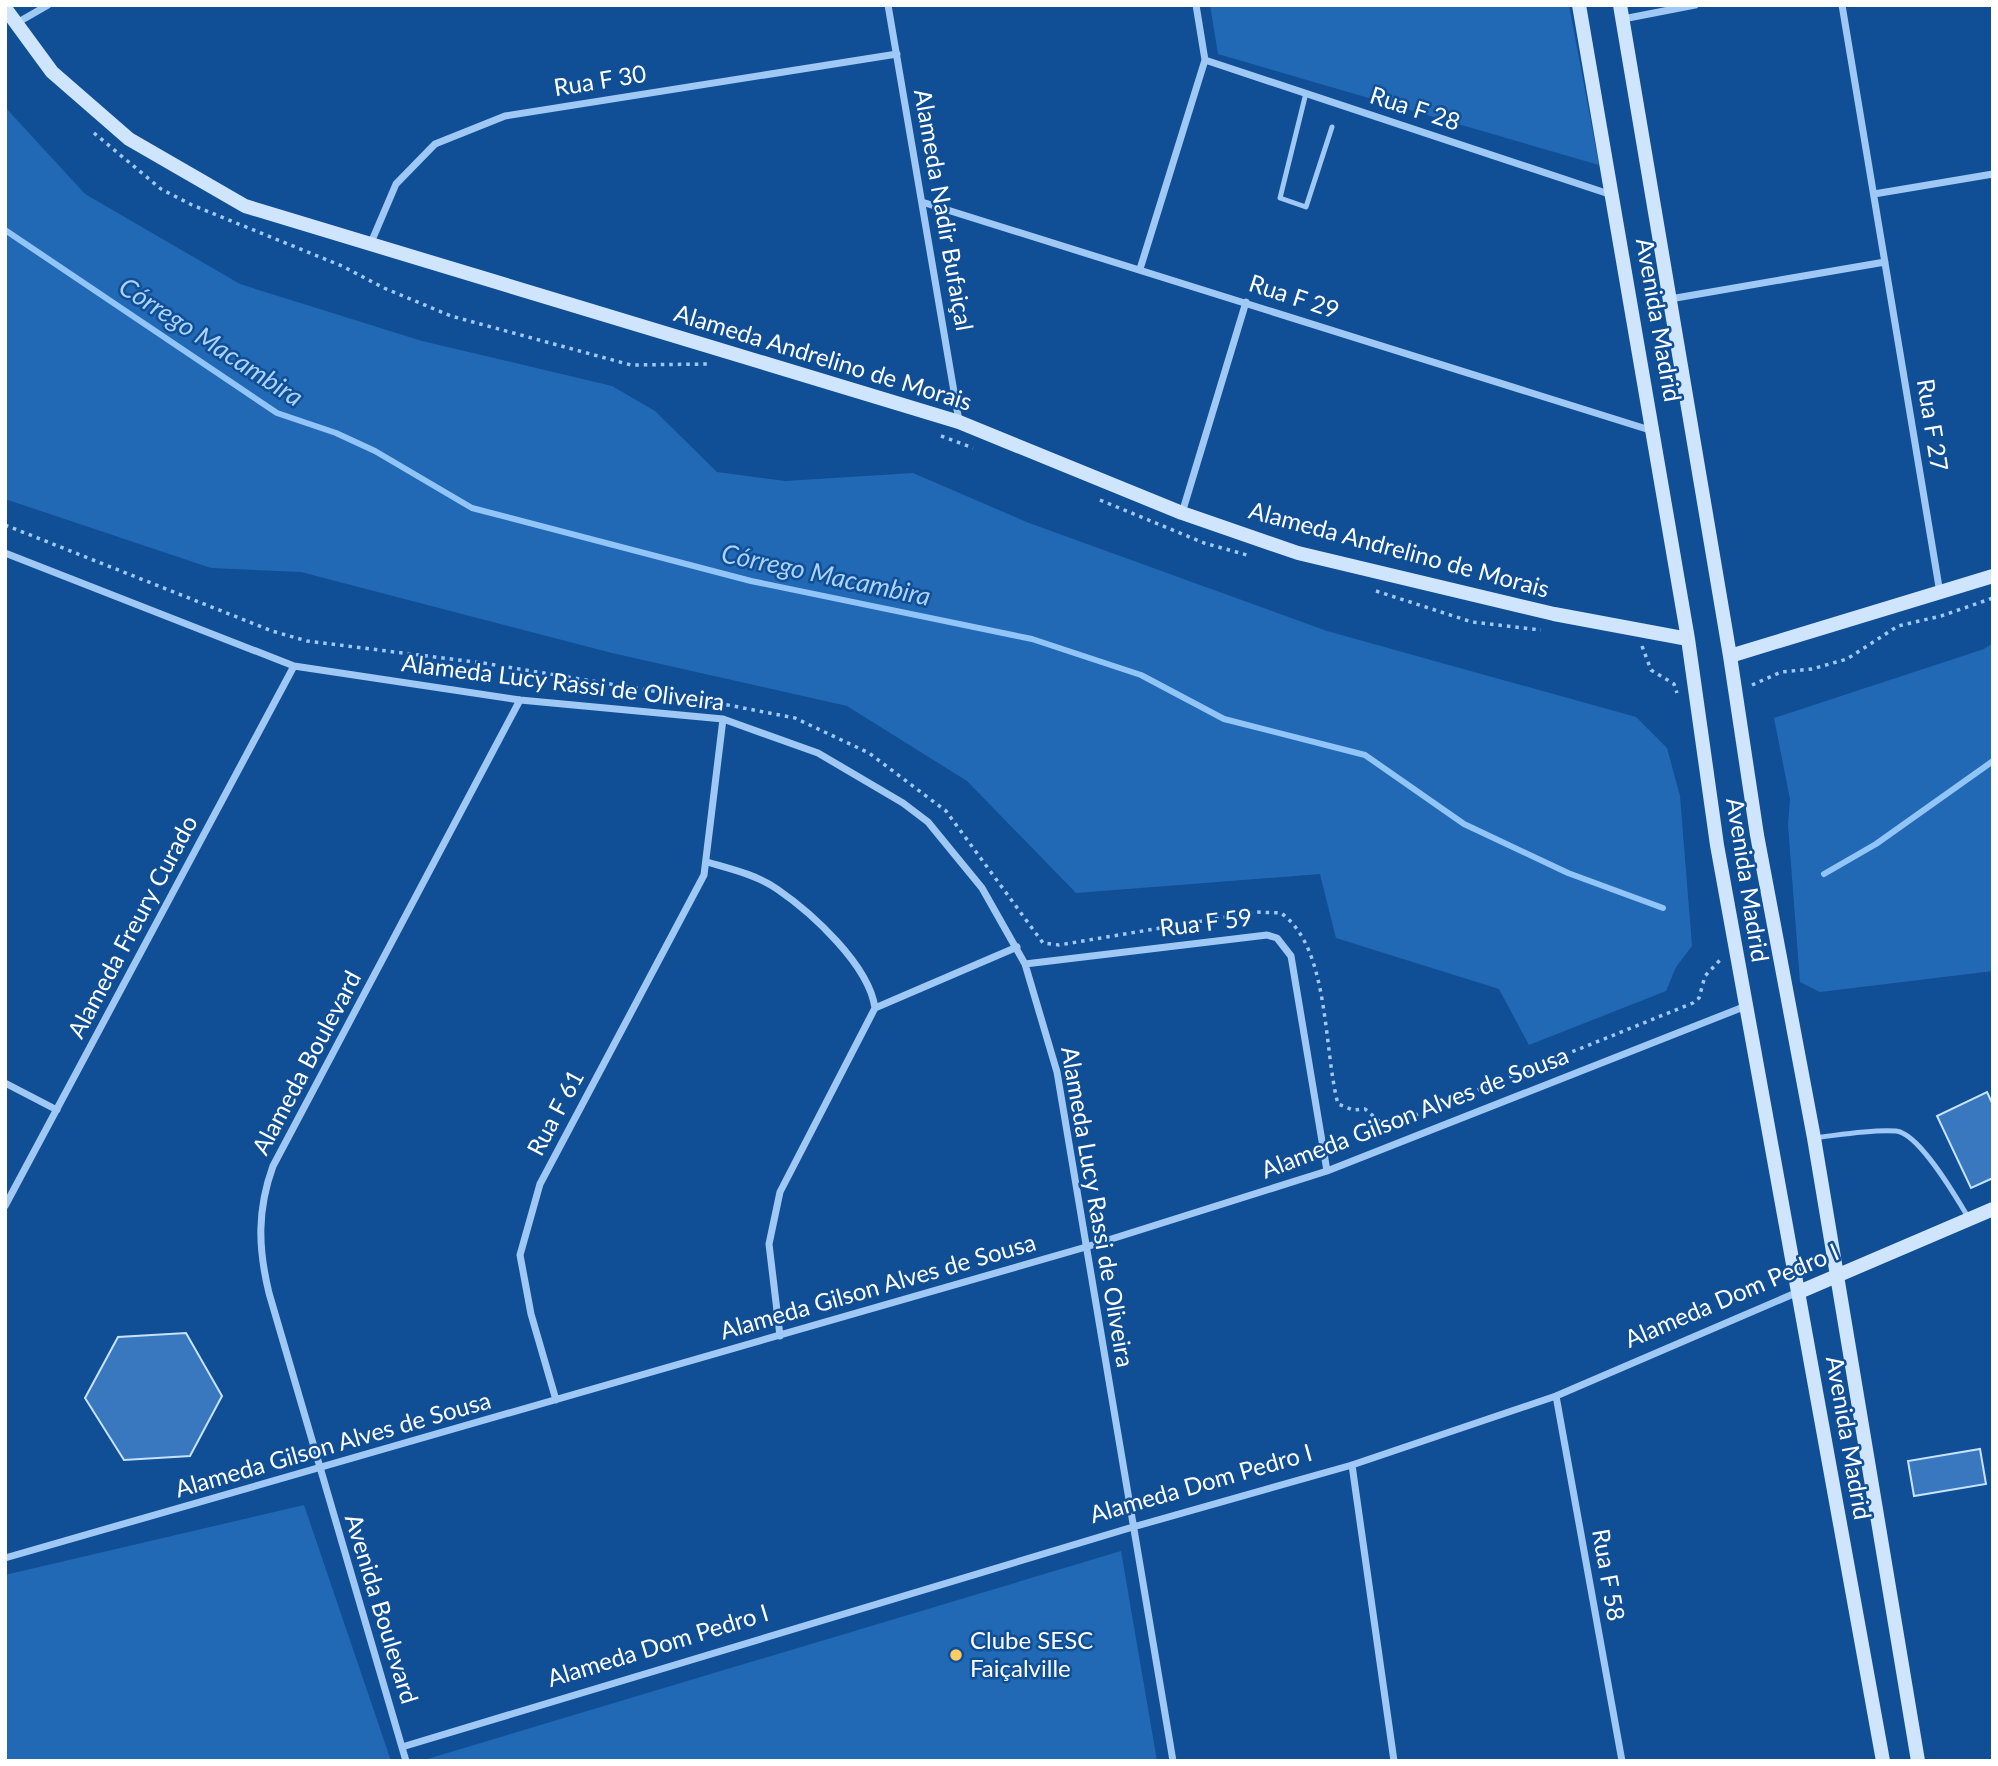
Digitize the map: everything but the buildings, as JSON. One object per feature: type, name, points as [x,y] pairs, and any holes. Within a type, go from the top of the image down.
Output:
[{"type":"main road","name":"Avenida Madrid","points":[[1579,5],[1654,431],[1688,639],[1717,845],[1883,1761]]},
{"type":"main road","name":"Alameda Andrelino de Morais","points":[[5,8],[52,72],[129,139],[245,206],[959,422],[1182,513],[1312,556],[1554,614],[1688,639]]},
{"type":"main road","name":"Avenida Madrid","points":[[1622,12],[1730,656],[1757,835],[1838,1276],[1918,1761]]},
{"type":"main road","points":[[1730,656],[1993,576]]},
{"type":"main road","name":"Alameda Dom Pedro I","points":[[1799,1292],[1993,1209]]},
{"type":"street","points":[[15,24],[48,5]]},
{"type":"street","name":"Alameda Nadir Bufaiçal","points":[[888,5],[959,422]]},
{"type":"street","points":[[1140,269],[1205,60],[1196,5]]},
{"type":"street","points":[[1622,12],[1695,5]]},
{"type":"street","name":"Rua F 27","points":[[1842,5],[1940,594]]},
{"type":"street","name":"Rua F 30","points":[[370,245],[396,184],[435,144],[505,116],[897,54]]},
{"type":"street","name":"Rua F 28","points":[[1205,60],[1613,195]]},
{"type":"street","points":[[1874,194],[1993,174]]},
{"type":"street","name":"Rua F 29","points":[[922,202],[1654,431]]},
{"type":"street","points":[[1670,299],[1885,262]]},
{"type":"street","points":[[1182,513],[1246,302]]},
{"type":"street","name":"Alameda Lucy Rassi de Oliveira","points":[[5,554],[294,666],[520,700],[723,719],[818,753],[903,803],[928,822],[982,888],[1017,947],[1025,964],[1057,1072],[1173,1761]]},
{"type":"street","name":"Alameda Freury Curado","points":[[5,1206],[294,666]]},
{"type":"street","name":"Alameda Boulevard","points":[[319,1469],[261,1260],[259,1224],[263,1193],[273,1166],[520,700]]},
{"type":"street","name":"Rua F 61","points":[[556,1400],[531,1314],[520,1255],[540,1184],[704,875],[723,719]]},
{"type":"street","points":[[707,862],[742,872],[777,888],[815,921],[858,968],[869,985],[875,1008]]},
{"type":"street","name":"Rua F 59","points":[[1025,964],[1267,934],[1277,938],[1291,956],[1327,1171]]},
{"type":"street","points":[[780,1336],[769,1244],[780,1192],[875,1008],[1017,947]]},
{"type":"street","name":"Alameda Gilson Alves de Sousa","points":[[5,1558],[1086,1247],[1327,1171],[1746,1006]]},
{"type":"street","points":[[5,1083],[57,1110]]},
{"type":"street","name":"Alameda Dom Pedro I","points":[[402,1747],[1133,1527],[1352,1465],[1556,1396],[1799,1292]]},
{"type":"street","name":"Rua F 58","points":[[1556,1396],[1622,1761]]},
{"type":"street","points":[[1352,1465],[1394,1761]]},
{"type":"street","name":"Avenida Boulevard","points":[[319,1469],[406,1761]]},
{"type":"lane","points":[[1306,93],[1280,198],[1306,207],[1332,127]]},
{"type":"lane","points":[[1814,1138],[1898,1131],[1913,1140],[1951,1186],[1969,1219]]},
{"type":"path","points":[[89,127],[130,166],[161,189],[192,205],[342,266],[384,288],[451,316],[631,365],[709,364]]},
{"type":"path","points":[[929,431],[975,449]]},
{"type":"path","points":[[1093,496],[1204,543],[1251,556]]},
{"type":"path","points":[[5,525],[272,631],[307,641],[483,663],[671,694],[795,718],[869,754],[946,811],[1043,943],[1059,945],[1256,912],[1282,913],[1306,939],[1315,962],[1331,1077],[1338,1104],[1353,1110],[1365,1109],[1386,1127],[1693,1003],[1699,998],[1705,976],[1722,957]]},
{"type":"path","points":[[1365,588],[1472,622],[1542,630]]},
{"type":"path","points":[[1750,689],[1754,682],[1781,673],[1847,659],[1898,626],[1941,616],[1993,598]]},
{"type":"path","points":[[1641,646],[1651,670],[1674,684],[1680,706]]},
{"type":"shaded area","points":[[1210,5],[1569,5],[1599,165],[1218,54]]},
{"type":"shaded area","points":[[5,107],[85,194],[240,284],[422,341],[612,386],[655,411],[717,472],[785,481],[913,473],[1029,523],[1327,631],[1636,717],[1667,748],[1680,796],[1692,946],[1676,967],[1666,991],[1529,1045],[1499,989],[1336,938],[1320,874],[1076,893],[967,781],[847,706],[612,653],[301,572],[211,568],[5,499]]},
{"type":"shaded area","points":[[1993,643],[1993,971],[1820,992],[1800,982],[1788,825],[1790,799],[1774,718],[1984,649]]},
{"type":"shaded area","points":[[304,1505],[391,1761],[5,1761],[5,1575]]},
{"type":"shaded area","name":"Clube SESC Faiçalville","points":[[1121,1551],[1157,1761],[424,1761],[424,1760]]},
{"type":"waterway","name":"Córrego Macambira","points":[[5,230],[277,413],[336,433],[375,451],[472,508],[751,581],[1032,639],[1141,675],[1224,719],[1365,755],[1464,824],[1568,873],[1663,908]]},
{"type":"waterway","name":"Córrego Macambira","points":[[1824,874],[1876,844],[1993,761]]},
{"type":"place","name":"Clube SESC Faiçalville","points":[[956,1655]]}]
